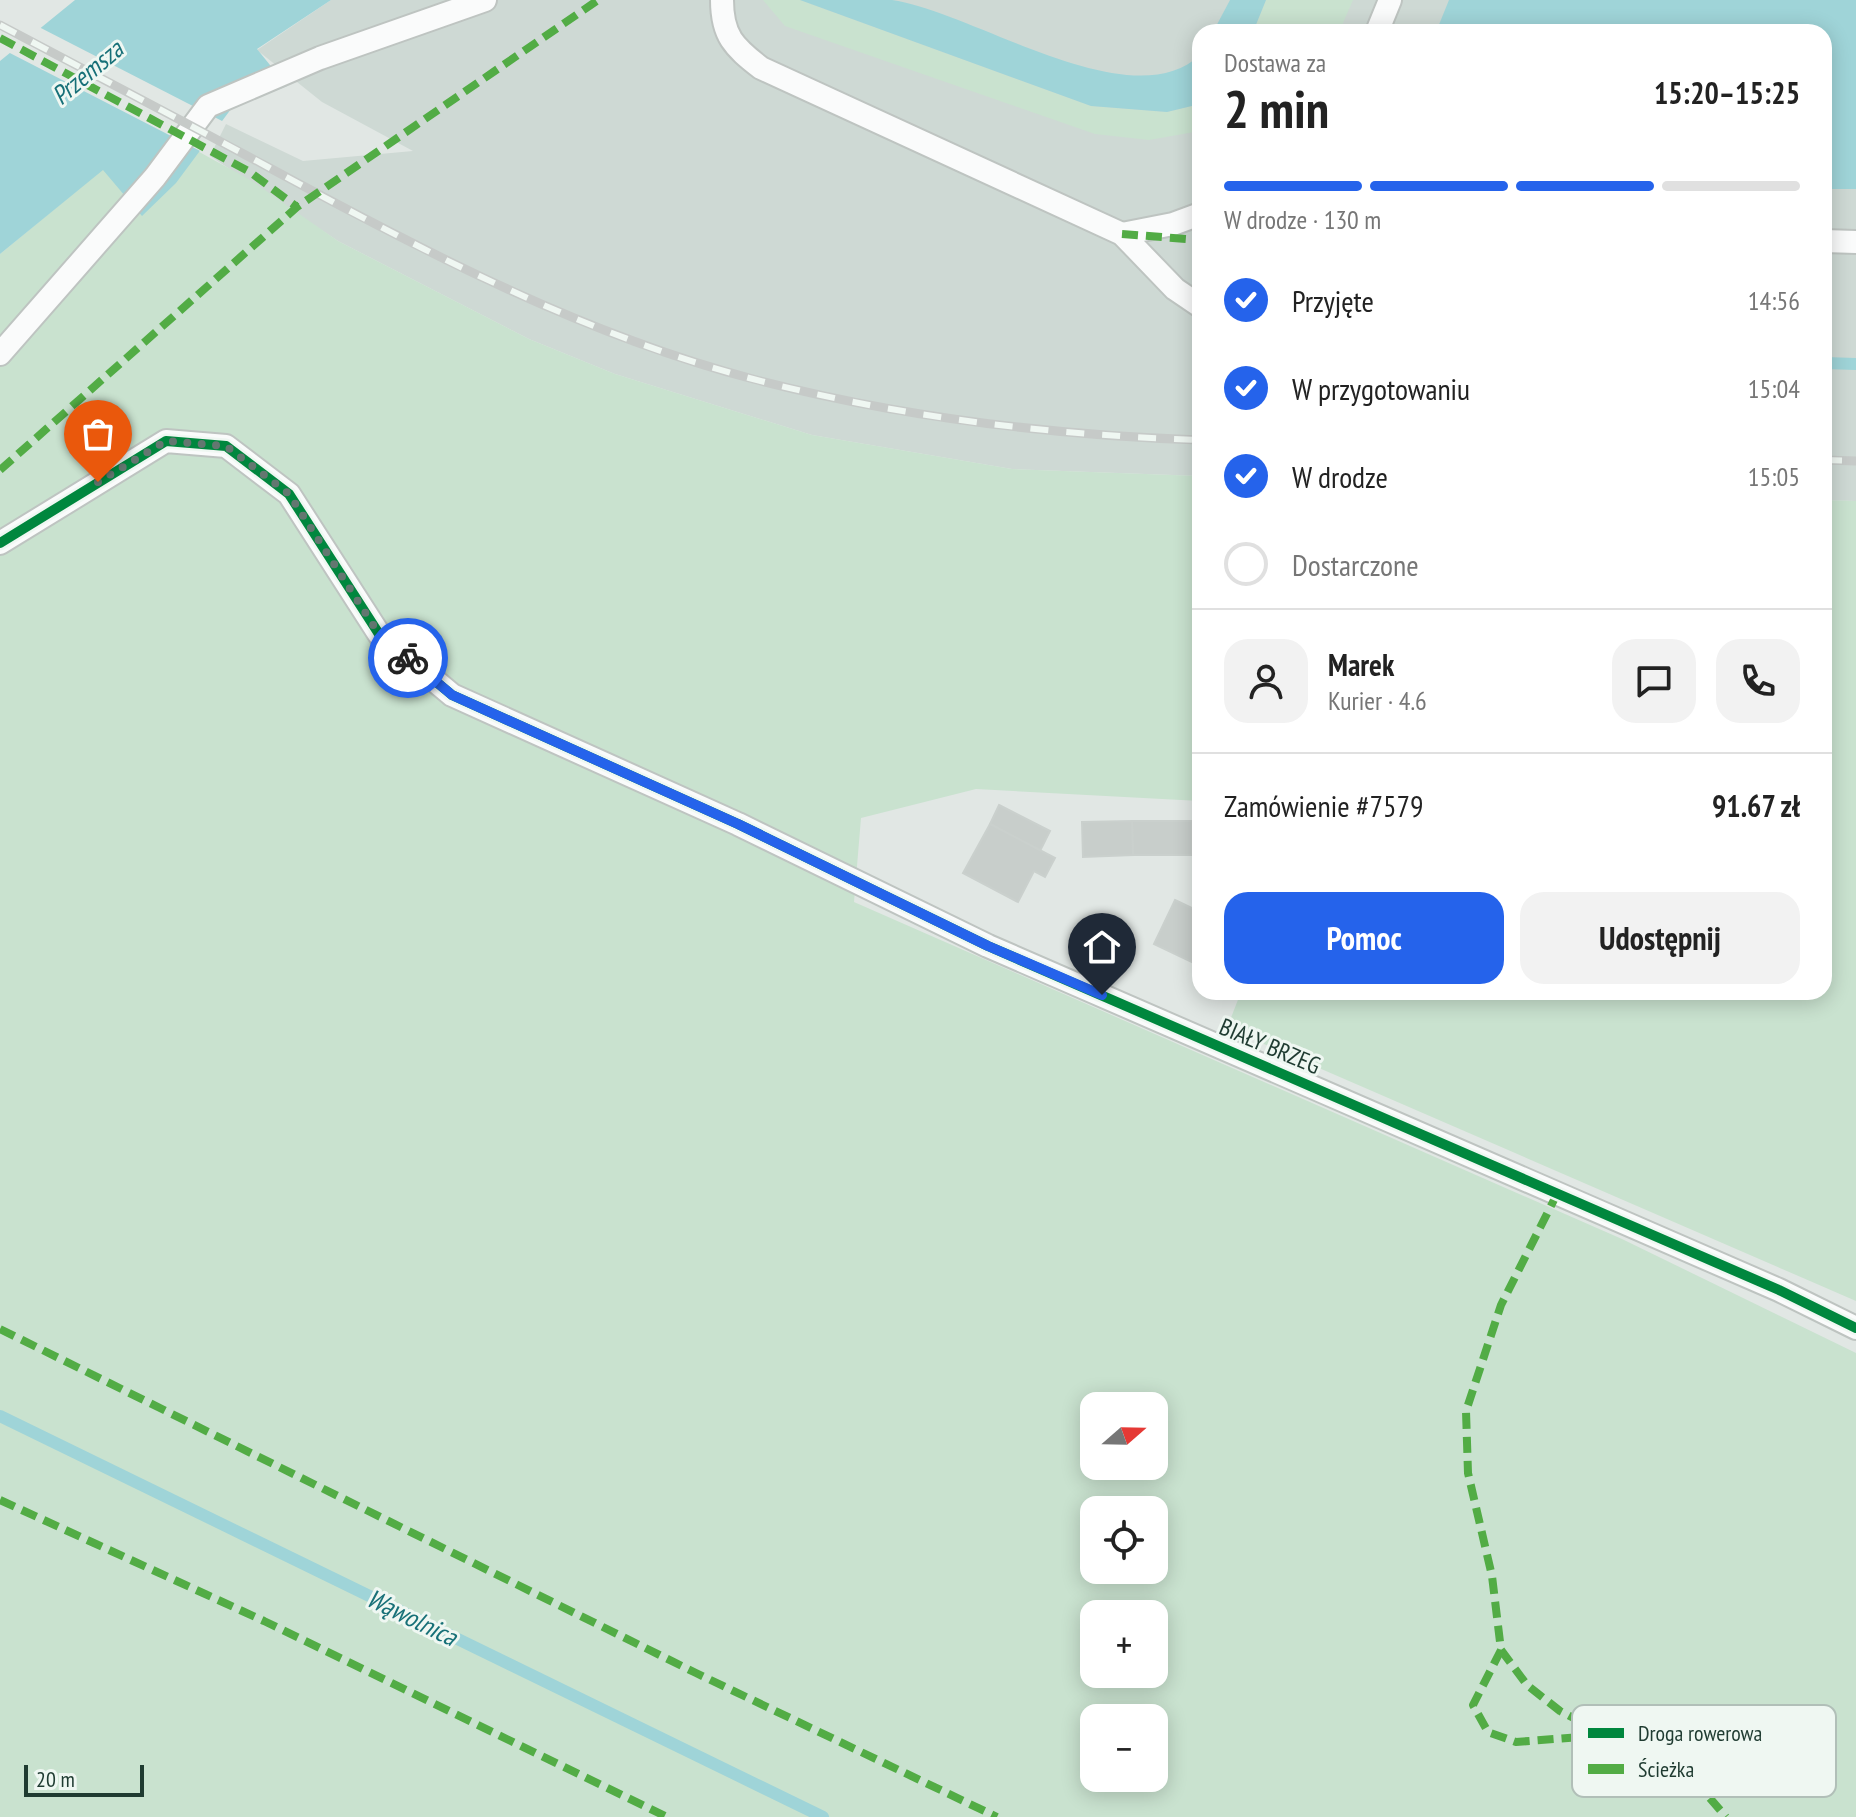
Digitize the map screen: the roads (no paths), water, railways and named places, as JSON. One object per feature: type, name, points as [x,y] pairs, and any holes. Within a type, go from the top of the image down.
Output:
[{"type":"lane","points":[[0,354],[155,177],[208,106],[320,58],[485,0]]},
{"type":"lane","points":[[722,0],[722,17],[732,45],[761,68],[1122,234],[1175,289],[1192,301]]},
{"type":"lane","points":[[1380,24],[1390,0]]},
{"type":"lane","points":[[1122,234],[1192,217]]},
{"type":"lane","points":[[1832,241],[1856,242]]},
{"type":"lane","name":"BIAŁY BRZEG","points":[[0,543],[166,441],[226,446],[289,494],[379,634],[452,695],[738,824],[988,946],[1779,1290],[1856,1328]]},
{"type":"water","name":"Przemsza","points":[[75,0],[331,0],[257,49],[287,86],[231,109],[176,183],[142,216],[103,170],[0,254],[0,61]]},
{"type":"water","points":[[800,0],[892,0],[925,8],[1050,56],[1093,69],[1134,75],[1170,72],[1192,60],[1192,106],[1167,112],[1091,106]]},
{"type":"water","points":[[1230,0],[1266,0],[1256,24],[1217,24]]},
{"type":"water","points":[[1449,0],[1856,0],[1856,189],[1832,189],[1832,24],[1439,24]]},
{"type":"waterway","points":[[1832,363],[1856,364]]},
{"type":"waterway","name":"Wąwolnica","points":[[0,1416],[823,1817]]},
{"type":"railway","points":[[0,25],[444,259],[504,288],[627,339],[753,379],[919,414],[1031,429],[1192,440]]},
{"type":"railway","points":[[1832,460],[1856,461]]}]
